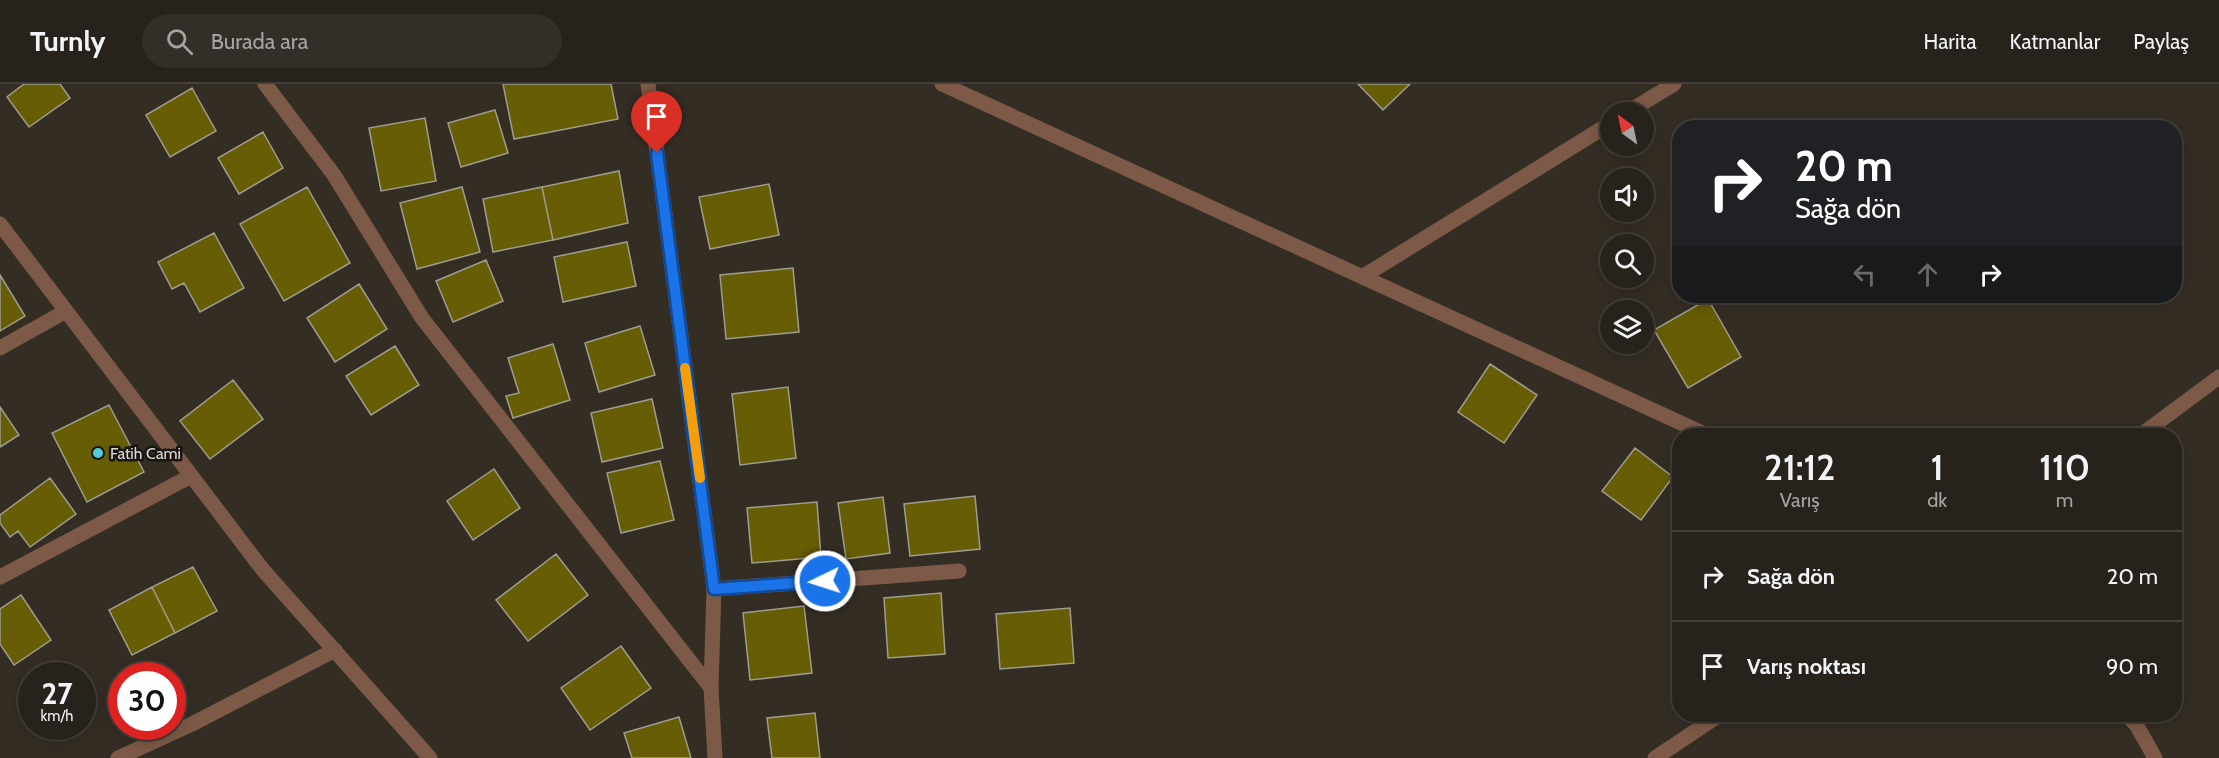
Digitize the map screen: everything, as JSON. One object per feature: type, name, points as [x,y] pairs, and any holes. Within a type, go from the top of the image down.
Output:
[{"type":"street","points":[[265,84],[334,175],[422,318],[711,688]]},
{"type":"street","points":[[648,84],[714,589],[711,688],[716,758]]},
{"type":"street","points":[[942,84],[1692,428]]},
{"type":"street","points":[[1644,102],[1674,84]]},
{"type":"street","points":[[1362,277],[1600,130]]},
{"type":"street","points":[[0,224],[263,570],[430,758]]},
{"type":"street","points":[[0,348],[66,311]]},
{"type":"street","points":[[2150,428],[2219,377]]},
{"type":"street","points":[[0,577],[191,476]]},
{"type":"street","points":[[714,589],[959,572]]},
{"type":"street","points":[[118,758],[192,724],[335,650]]},
{"type":"street","points":[[1659,757],[1709,722]]},
{"type":"street","points":[[2133,722],[2155,758]]},
{"type":"building","points":[[24,84],[60,84],[70,98],[29,127],[7,97]]},
{"type":"building","points":[[503,84],[611,84],[618,119],[514,139]]},
{"type":"building","points":[[1358,84],[1410,84],[1383,110]]},
{"type":"building","points":[[192,88],[216,131],[170,157],[146,115]]},
{"type":"building","points":[[495,110],[508,153],[461,167],[448,123]]},
{"type":"building","points":[[425,118],[436,181],[381,191],[369,128]]},
{"type":"building","points":[[263,132],[283,168],[239,194],[218,158]]},
{"type":"building","points":[[619,171],[628,223],[553,240],[542,187]]},
{"type":"building","points":[[769,184],[779,235],[710,249],[699,197]]},
{"type":"building","points":[[307,187],[350,263],[284,301],[240,224]]},
{"type":"building","points":[[462,187],[480,252],[417,269],[400,203]]},
{"type":"building","points":[[542,187],[553,240],[493,252],[483,199]]},
{"type":"building","points":[[214,233],[244,288],[200,312],[184,283],[172,289],[158,262]]},
{"type":"building","points":[[627,242],[636,286],[563,302],[554,257]]},
{"type":"building","points":[[486,260],[503,301],[453,322],[436,281]]},
{"type":"building","points":[[793,268],[799,332],[726,339],[720,275]]},
{"type":"building","points":[[0,275],[25,316],[0,331]]},
{"type":"building","points":[[359,284],[387,329],[335,362],[307,318]]},
{"type":"building","points":[[1701,303],[1710,303],[1741,357],[1688,388],[1654,330]]},
{"type":"building","points":[[640,326],[655,375],[599,392],[585,343]]},
{"type":"building","points":[[553,344],[570,400],[513,418],[506,396],[519,393],[508,358]]},
{"type":"building","points":[[395,346],[419,385],[371,415],[346,376]]},
{"type":"building","points":[[1490,364],[1537,395],[1504,443],[1458,412]]},
{"type":"building","points":[[233,380],[263,419],[210,459],[180,421]]},
{"type":"building","points":[[788,387],[796,458],[740,465],[732,394]]},
{"type":"building","points":[[652,399],[663,448],[602,462],[591,413]]},
{"type":"building","name":"Fatih Cami","points":[[109,405],[144,472],[87,502],[52,433]]},
{"type":"building","points":[[0,407],[19,435],[0,447]]},
{"type":"building","points":[[1635,448],[1672,476],[1641,520],[1602,491]]},
{"type":"building","points":[[660,461],[674,520],[621,533],[607,473]]},
{"type":"building","points":[[494,469],[520,508],[473,540],[447,501]]},
{"type":"building","points":[[50,478],[76,514],[30,547],[18,531],[10,537],[0,523],[0,515]]},
{"type":"building","points":[[975,496],[980,549],[910,556],[904,504]]},
{"type":"building","points":[[883,497],[890,553],[846,559],[838,503]]},
{"type":"building","points":[[817,502],[821,557],[752,563],[747,508]]},
{"type":"building","points":[[556,554],[588,595],[528,641],[496,600]]},
{"type":"building","points":[[193,567],[217,611],[175,633],[152,587]]},
{"type":"building","points":[[152,587],[175,633],[132,655],[109,610]]},
{"type":"building","points":[[941,593],[945,654],[888,658],[884,598]]},
{"type":"building","points":[[21,595],[51,640],[14,665],[0,644],[0,609]]},
{"type":"building","points":[[804,606],[812,673],[750,680],[743,613]]},
{"type":"building","points":[[1070,608],[1074,663],[1000,669],[996,614]]},
{"type":"building","points":[[621,646],[651,688],[590,730],[561,688]]},
{"type":"building","points":[[815,713],[820,758],[772,758],[767,718]]},
{"type":"building","points":[[679,717],[691,758],[632,758],[624,733]]},
{"type":"slow traffic","points":[[685,368],[700,478]]},
{"type":"place","name":"Fatih Cami","points":[[98,453]]},
{"type":"route","points":[[657,153],[714,589],[825,581]]}]
